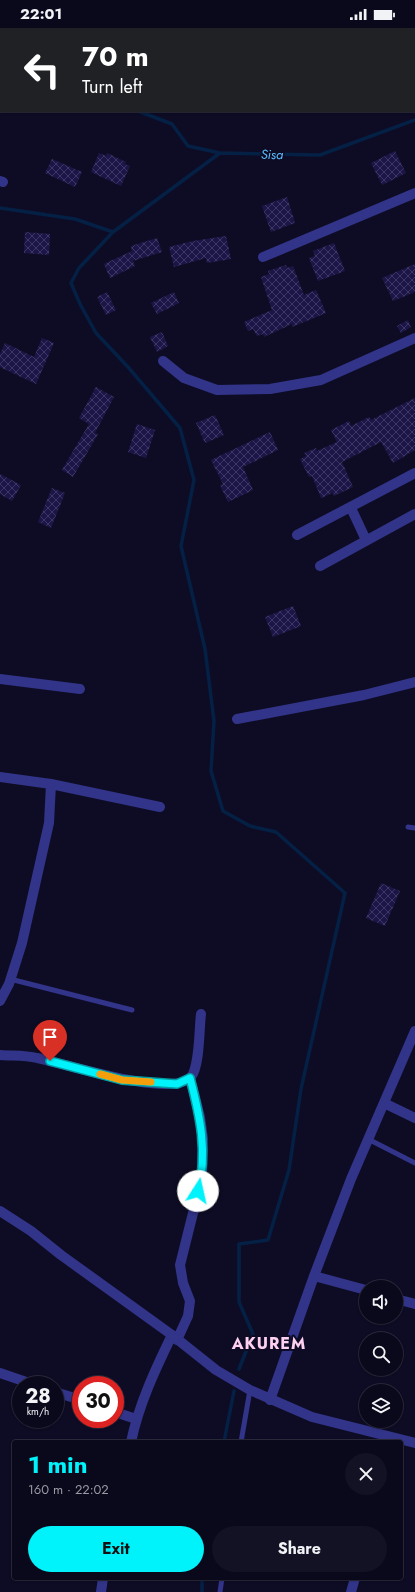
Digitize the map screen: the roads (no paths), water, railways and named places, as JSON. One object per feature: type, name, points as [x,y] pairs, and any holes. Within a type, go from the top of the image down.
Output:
[{"type":"street","points":[[263,258],[415,192]]},
{"type":"street","points":[[163,361],[184,378],[217,390],[270,389],[320,380],[415,338]]},
{"type":"street","points":[[297,535],[352,508],[415,473]]},
{"type":"street","points":[[352,508],[366,540]]},
{"type":"street","points":[[320,566],[415,514]]},
{"type":"street","points":[[0,679],[80,689]]},
{"type":"street","points":[[237,719],[364,695],[415,682]]},
{"type":"street","points":[[0,777],[51,784],[160,807]]},
{"type":"street","points":[[0,1001],[10,979],[22,943],[48,823],[51,784]]},
{"type":"street","points":[[0,1055],[35,1057],[122,1080],[177,1084],[190,1078],[195,1068],[201,1014]]},
{"type":"street","points":[[270,1400],[314,1276],[368,1139],[415,1031]]},
{"type":"street","points":[[131,1440],[136,1418],[147,1388],[188,1316],[190,1301],[183,1283],[180,1265],[202,1178],[203,1139],[200,1117],[190,1078]]},
{"type":"street","points":[[384,1103],[415,1118]]},
{"type":"street","points":[[0,1211],[31,1231],[216,1370],[250,1390],[312,1417],[390,1440]]},
{"type":"street","points":[[314,1276],[359,1288]]},
{"type":"street","points":[[403,1301],[415,1304]]},
{"type":"street","points":[[1,1376],[12,1379]]},
{"type":"street","points":[[124,1415],[136,1418]]},
{"type":"street","points":[[403,1442],[415,1443]]},
{"type":"street","points":[[101,1592],[103,1580]]},
{"type":"street","points":[[351,1592],[354,1580]]},
{"type":"lane","points":[[408,827],[415,828]]},
{"type":"lane","points":[[10,979],[132,1010]]},
{"type":"lane","points":[[368,1139],[415,1163]]},
{"type":"lane","points":[[241,1440],[250,1390]]},
{"type":"lane","points":[[220,1592],[222,1580]]},
{"type":"waterway","name":"Sisa","points":[[141,112],[172,124],[188,146],[220,153],[320,155],[415,120]]},
{"type":"waterway","points":[[220,153],[113,232],[79,268],[71,283],[80,304],[96,333],[128,367],[180,428],[194,480],[181,546],[205,649],[214,721],[211,771],[223,811],[250,826],[276,832],[345,893],[301,1089],[289,1170],[268,1240],[239,1244],[239,1302],[253,1334],[239,1369]]},
{"type":"waterway","points":[[0,208],[75,219],[113,232]]},
{"type":"waterway","points":[[224,1440],[234,1391]]},
{"type":"waterway","points":[[202,1580],[202,1592]]},
{"type":"district","name":"AKUREM","points":[[269,1343]]}]
